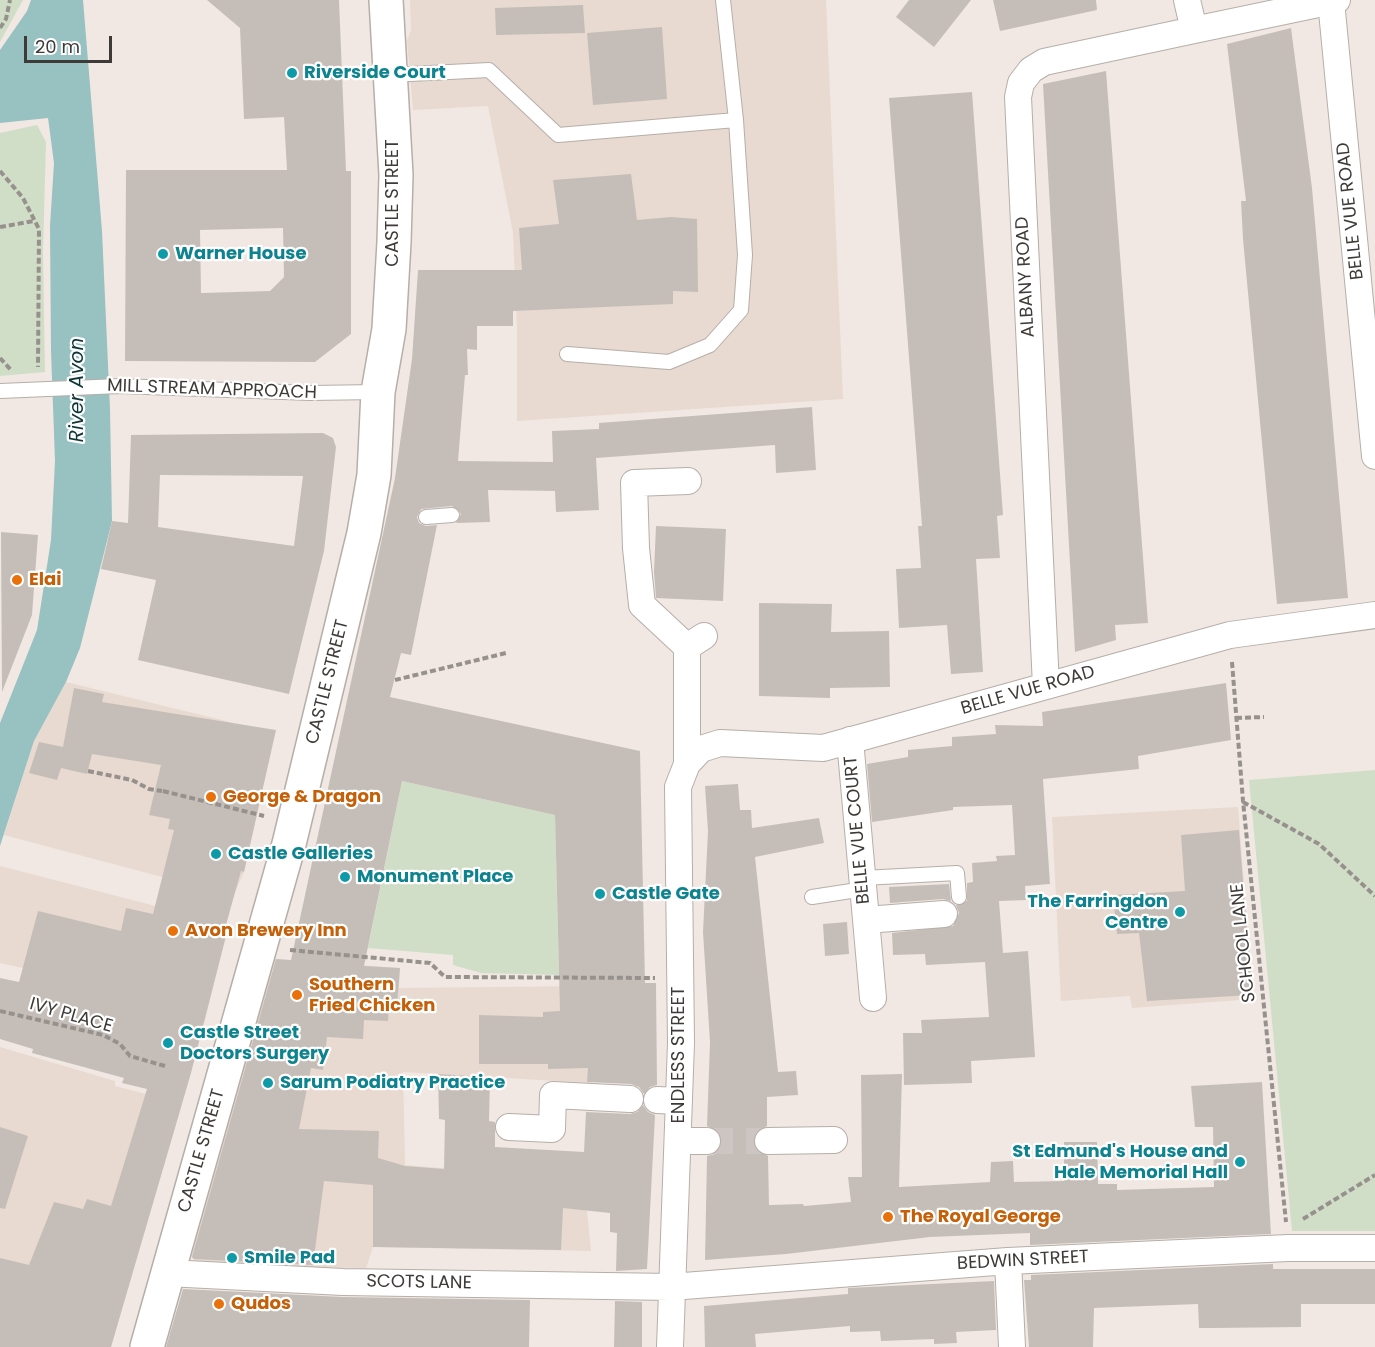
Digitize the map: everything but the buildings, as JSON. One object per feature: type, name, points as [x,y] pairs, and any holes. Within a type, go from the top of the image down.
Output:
[{"type":"street","name":"CASTLE STREET","points":[[147,1347],[292,833],[374,507],[378,392],[389,329],[396,175],[386,0]]},
{"type":"street","points":[[1187,0],[1194,30]]},
{"type":"street","name":"BELLE VUE ROAD","points":[[1194,30],[1334,1],[1375,456]]},
{"type":"street","name":"ALBANY ROAD","points":[[1046,686],[1018,97],[1021,83],[1031,70],[1044,62],[1194,30]]},
{"type":"street","name":"ENDLESS STREET","points":[[670,1347],[678,1141],[668,1101],[680,977],[678,787],[687,764],[695,642],[642,605],[636,548],[634,483],[687,481]]},
{"type":"street","name":"BELLE VUE ROAD","points":[[687,764],[701,749],[720,743],[823,748],[1230,635],[1375,615]]},
{"type":"street","name":"BELLE VUE COURT","points":[[850,740],[873,998]]},
{"type":"street","name":"BELLE VUE COURT","points":[[866,920],[951,906]]},
{"type":"street","points":[[509,1127],[552,1129],[553,1095],[630,1099]]},
{"type":"street","points":[[768,1141],[834,1140]]},
{"type":"street","points":[[678,1141],[707,1141]]},
{"type":"street","name":"BEDWIN STREET","points":[[672,1287],[1008,1261],[1288,1248],[1375,1248]]},
{"type":"street","points":[[1008,1261],[1012,1347]]},
{"type":"street","name":"SCOTS LANE","points":[[167,1273],[343,1281],[672,1287]]},
{"type":"lane","points":[[567,354],[669,362],[710,345],[741,310],[745,255],[736,120],[723,0]]},
{"type":"lane","points":[[390,75],[489,70],[558,135],[736,120]]},
{"type":"lane","name":"MILL STREAM APPROACH","points":[[0,392],[120,386],[310,393],[378,392]]},
{"type":"lane","points":[[426,517],[452,515]]},
{"type":"lane","points":[[812,897],[863,883],[957,873],[951,906]]},
{"type":"path","points":[[0,28],[6,19],[10,0]]},
{"type":"path","points":[[0,171],[23,198],[39,229],[41,389]]},
{"type":"path","points":[[0,227],[34,221]]},
{"type":"path","name":"SCHOOL LANE","points":[[1230,635],[1243,801],[1287,1228],[1293,1224]]},
{"type":"path","points":[[394,680],[506,653]]},
{"type":"path","points":[[1236,718],[1264,717]]},
{"type":"path","points":[[88,771],[132,780],[149,789],[257,814]]},
{"type":"path","points":[[1243,801],[1319,844],[1375,896]]},
{"type":"path","points":[[260,947],[430,963],[445,977],[680,977]]},
{"type":"path","name":"IVY PLACE","points":[[0,1011],[103,1035],[120,1044],[130,1056],[165,1066]]},
{"type":"path","points":[[1300,1221],[1375,1176]]},
{"type":"shaded area","points":[[410,0],[826,0],[843,399],[517,421],[517,328],[513,233],[488,106],[413,110],[407,41],[411,30]]},
{"type":"shaded area","points":[[66,682],[275,733],[244,872],[236,890],[192,880],[162,877],[4,835],[34,741]]},
{"type":"shaded area","points":[[1238,807],[1253,999],[1132,1008],[1130,996],[1061,1001],[1052,817]]},
{"type":"shaded area","points":[[0,866],[179,912],[202,926],[227,932],[204,1024],[96,984],[0,963]]},
{"type":"shaded area","points":[[273,959],[400,968],[399,988],[588,986],[591,1083],[403,1072],[405,1165],[514,1174],[587,1211],[591,1251],[373,1247],[366,1268],[197,1265],[188,1251],[204,1206]]},
{"type":"shaded area","points":[[0,1047],[115,1081],[115,1086],[182,1103],[111,1347],[0,1347]]},
{"type":"green space","points":[[0,0],[23,0],[0,42]]},
{"type":"green space","points":[[37,125],[46,142],[43,252],[45,372],[0,376],[0,133]]},
{"type":"green space","points":[[1375,770],[1375,1231],[1292,1231],[1249,780]]},
{"type":"green space","points":[[402,781],[555,815],[559,975],[481,973],[453,965],[453,955],[368,948]]},
{"type":"water","name":"River Avon","points":[[31,0],[83,0],[102,231],[110,409],[112,521],[80,648],[66,682],[34,741],[0,846],[0,723],[37,630],[51,540],[55,461],[50,226],[54,163],[48,118],[0,123],[0,50],[27,11]]},
{"type":"tunnel","points":[[707,1141],[768,1141]]},
{"type":"place","name":"Riverside Court","points":[[292,73]]},
{"type":"place","name":"Warner House","points":[[163,254]]},
{"type":"place","name":"Elai","points":[[17,580]]},
{"type":"place","name":"George & Dragon","points":[[211,797]]},
{"type":"place","name":"Castle Galleries","points":[[216,854]]},
{"type":"place","name":"Monument Place","points":[[345,877]]},
{"type":"place","name":"Castle Gate","points":[[600,894]]},
{"type":"place","name":"The Farringdon Centre","points":[[1180,912]]},
{"type":"place","name":"Avon Brewery Inn","points":[[173,931]]},
{"type":"place","name":"Southern Fried Chicken","points":[[297,995]]},
{"type":"place","name":"Castle Street Doctors Surgery","points":[[168,1043]]},
{"type":"place","name":"Sarum Podiatry Practice","points":[[268,1083]]},
{"type":"place","name":"St Edmund's House and Hale Memorial Hall","points":[[1240,1162]]},
{"type":"place","name":"The Royal George","points":[[888,1217]]},
{"type":"place","name":"Smile Pad","points":[[232,1258]]},
{"type":"place","name":"Qudos","points":[[219,1304]]}]
